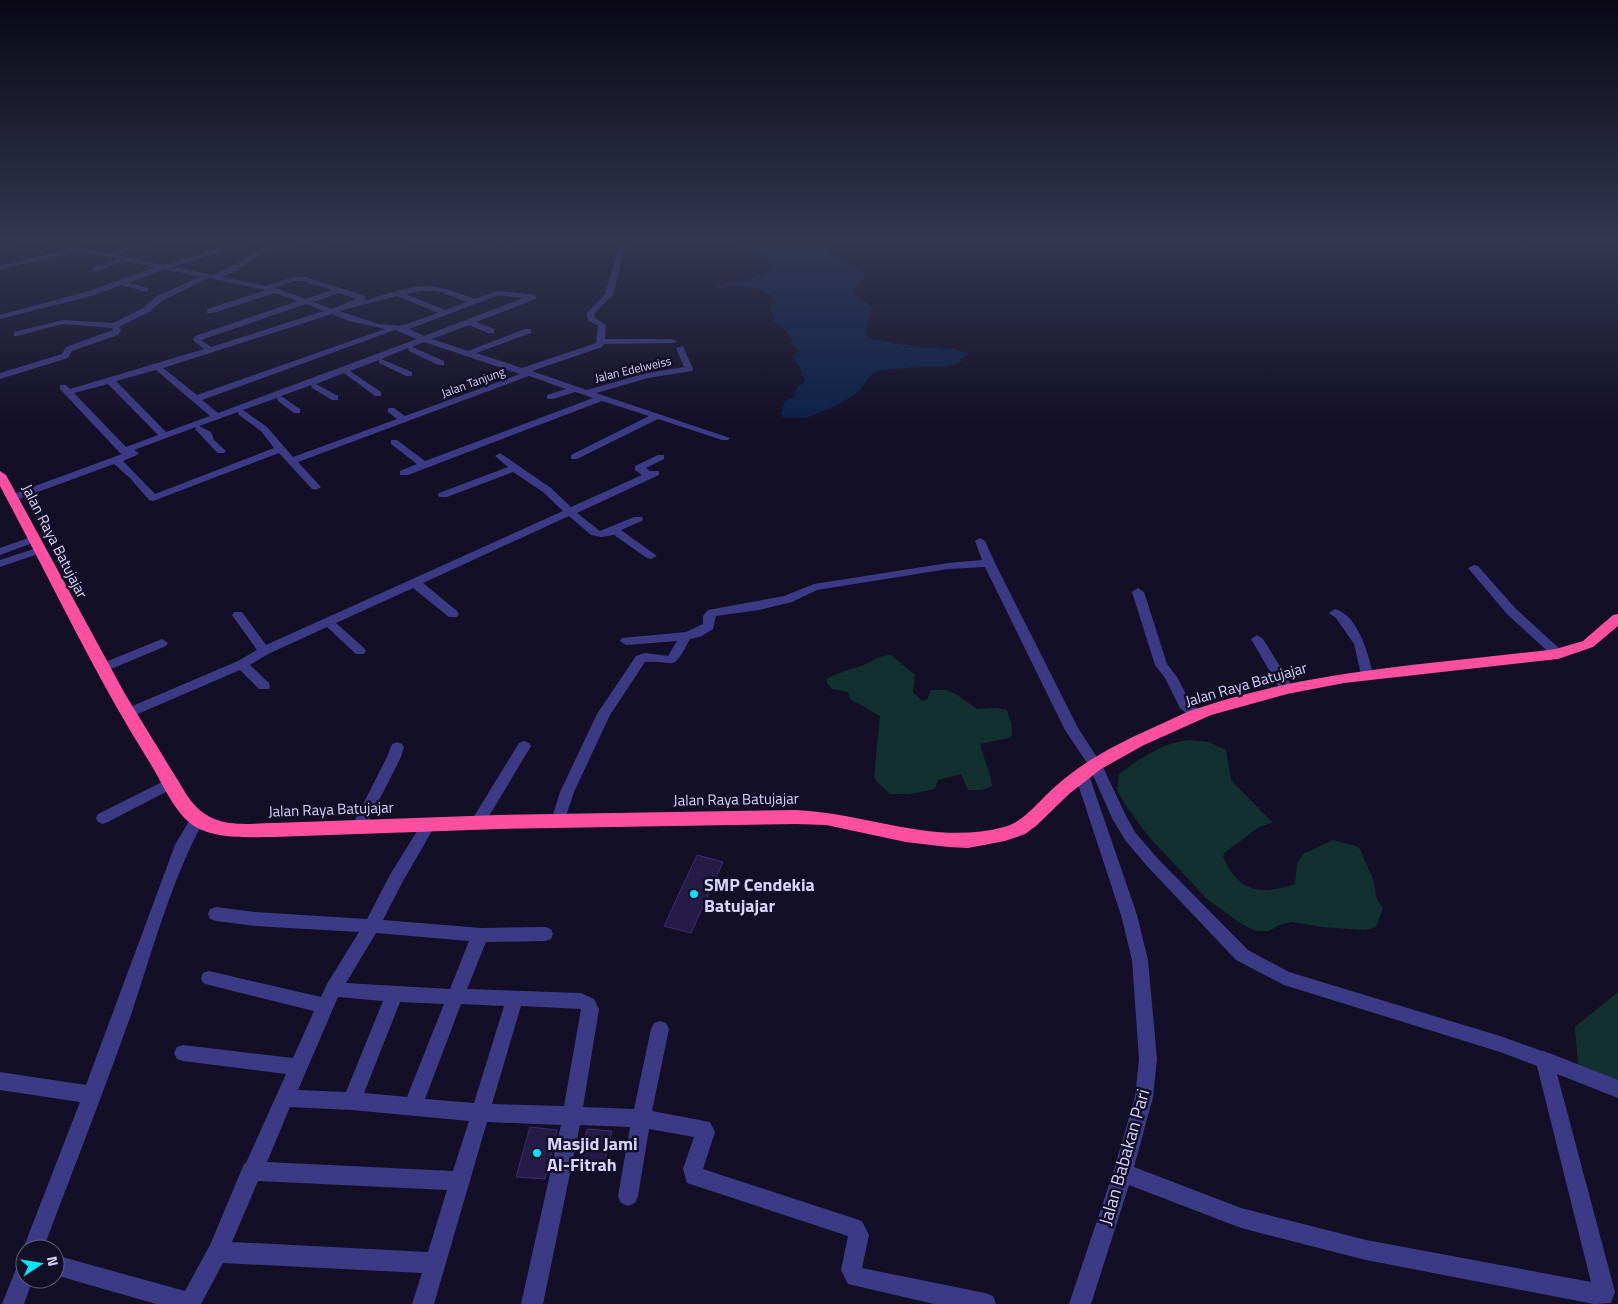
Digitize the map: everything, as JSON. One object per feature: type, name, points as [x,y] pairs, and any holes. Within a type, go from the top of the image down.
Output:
[{"type":"highway","name":"Jalan Raya Batujajar","points":[[0,476],[128,713],[195,818],[218,827],[261,830],[478,822],[796,816],[851,822],[906,835],[968,841],[1005,834],[1019,829],[1063,789],[1088,770],[1138,741],[1197,715],[1287,689],[1368,674],[1454,667],[1558,654],[1588,644],[1618,618]]},
{"type":"street","points":[[0,317],[55,304]]},
{"type":"street","points":[[17,334],[63,322],[114,326],[146,310],[153,304]]},
{"type":"street","points":[[210,311],[230,304]]},
{"type":"street","points":[[208,350],[197,340],[198,338],[301,304]]},
{"type":"street","points":[[317,304],[366,323],[398,329],[725,438]]},
{"type":"street","points":[[126,453],[66,389],[110,380],[157,366],[351,304]]},
{"type":"street","points":[[347,306],[360,304]]},
{"type":"street","points":[[422,304],[445,313]]},
{"type":"street","points":[[195,399],[470,304]]},
{"type":"street","points":[[12,498],[116,460],[126,453],[164,436],[427,340],[516,304]]},
{"type":"street","points":[[600,304],[590,314],[592,319],[602,325],[600,333],[601,342],[672,340]]},
{"type":"street","points":[[470,322],[491,331]]},
{"type":"street","points":[[0,376],[66,356],[69,349],[115,333],[117,330],[114,326]]},
{"type":"street","points":[[469,353],[528,331]]},
{"type":"street","points":[[126,453],[200,429],[281,399],[412,349],[427,340]]},
{"type":"street","name":"Jalan Tanjung","points":[[292,461],[593,348],[601,342]]},
{"type":"street","name":"Jalan Edelweiss","points":[[589,392],[647,376],[688,370],[690,367],[680,348]]},
{"type":"street","points":[[412,349],[441,363]]},
{"type":"street","points":[[382,361],[409,374]]},
{"type":"street","points":[[157,366],[217,417]]},
{"type":"street","points":[[348,373],[378,394]]},
{"type":"street","points":[[110,380],[164,436]]},
{"type":"street","points":[[315,386],[335,398]]},
{"type":"street","points":[[550,397],[577,388]]},
{"type":"street","points":[[404,472],[603,397]]},
{"type":"street","points":[[281,399],[297,410]]},
{"type":"street","points":[[391,410],[404,420]]},
{"type":"street","points":[[242,413],[264,429],[316,487]]},
{"type":"street","points":[[574,457],[657,416]]},
{"type":"street","points":[[200,429],[208,434],[210,441],[221,451]]},
{"type":"street","points":[[394,442],[424,465]]},
{"type":"street","points":[[116,460],[144,486],[152,498],[281,450]]},
{"type":"street","points":[[500,456],[512,464],[514,468],[547,490],[595,533],[601,534],[638,519]]},
{"type":"street","points":[[128,713],[242,664],[264,651],[652,474],[639,468],[661,457]]},
{"type":"street","points":[[443,495],[514,468]]},
{"type":"street","points":[[610,531],[617,532],[651,556]]},
{"type":"street","points":[[0,545],[35,541]]},
{"type":"street","points":[[0,552],[35,541]]},
{"type":"street","points":[[0,564],[35,541]]},
{"type":"street","points":[[980,541],[989,563],[1072,730],[1088,770],[1130,836],[1234,947],[1252,962],[1284,978],[1492,1041],[1544,1059],[1618,1089]]},
{"type":"street","points":[[626,641],[696,634],[709,626],[709,616],[712,613],[759,606],[788,599],[814,587],[948,566],[989,563]]},
{"type":"street","points":[[1474,568],[1511,611],[1558,654]]},
{"type":"street","points":[[416,583],[453,614]]},
{"type":"street","points":[[1138,592],[1161,665],[1172,677],[1185,705],[1197,715]]},
{"type":"street","points":[[1335,612],[1340,615],[1360,644],[1368,674]]},
{"type":"street","points":[[238,615],[264,651]]},
{"type":"street","points":[[328,622],[360,651]]},
{"type":"street","points":[[558,821],[568,792],[596,730],[640,659],[645,657],[670,660],[674,657],[686,636]]},
{"type":"street","points":[[1257,639],[1287,689]]},
{"type":"street","points":[[102,668],[162,643]]},
{"type":"street","points":[[242,664],[264,686]]},
{"type":"street","points":[[478,822],[524,746]]},
{"type":"street","points":[[359,826],[394,757],[397,747]]},
{"type":"street","name":"Jalan Babakan Pari","points":[[1080,1304],[1123,1173],[1144,1097],[1148,1058],[1140,960],[1088,770]]},
{"type":"street","points":[[103,818],[175,787]]},
{"type":"street","points":[[37,1239],[92,1095],[169,881],[195,818]]},
{"type":"street","points":[[65,1268],[190,1304],[217,1252],[325,1006],[429,824]]},
{"type":"street","points":[[216,914],[255,919],[372,926],[481,936],[545,934]]},
{"type":"street","points":[[413,1106],[476,943],[481,936]]},
{"type":"street","points":[[209,978],[325,1006]]},
{"type":"street","points":[[334,989],[454,998],[581,1001],[588,1004],[590,1009],[572,1117],[532,1304]]},
{"type":"street","points":[[352,1101],[394,995]]},
{"type":"street","points":[[423,1304],[515,998]]},
{"type":"street","points":[[628,1196],[640,1118],[660,1028]]},
{"type":"street","points":[[184,1053],[298,1067]]},
{"type":"street","points":[[1123,1173],[1250,1220],[1366,1250],[1603,1295],[1604,1292],[1544,1059]]},
{"type":"street","points":[[0,1082],[92,1095]]},
{"type":"street","points":[[284,1098],[352,1101],[480,1113],[640,1118],[705,1130],[693,1169],[694,1176],[698,1179],[855,1228],[859,1235],[851,1270],[855,1277],[985,1304]]},
{"type":"street","points":[[251,1171],[460,1181]]},
{"type":"street","points":[[217,1252],[435,1264]]},
{"type":"street","points":[[13,1304],[18,1289]]},
{"type":"green space","points":[[891,655],[915,675],[913,692],[922,701],[927,700],[931,690],[946,690],[956,694],[977,709],[998,708],[1007,710],[1012,727],[1012,735],[1009,738],[980,744],[992,786],[982,790],[968,790],[961,774],[938,780],[935,789],[910,794],[890,794],[875,780],[880,716],[850,699],[848,692],[832,689],[827,683],[827,679],[878,658]]},
{"type":"green space","points":[[1188,740],[1209,742],[1226,750],[1231,780],[1273,823],[1258,828],[1230,848],[1223,856],[1229,868],[1243,884],[1261,890],[1271,890],[1295,884],[1297,863],[1303,854],[1333,840],[1359,847],[1373,879],[1377,899],[1383,909],[1376,927],[1365,930],[1322,927],[1292,922],[1279,925],[1269,931],[1256,931],[1243,925],[1207,899],[1150,838],[1117,791],[1119,774],[1127,768],[1160,748]]},
{"type":"green space","points":[[1618,992],[1618,1083],[1578,1065],[1575,1027]]},
{"type":"water","points":[[868,304],[872,309],[866,331],[869,339],[920,347],[954,349],[968,354],[962,358],[960,363],[945,367],[916,367],[877,371],[872,374],[858,392],[838,405],[806,418],[783,417],[781,414],[785,401],[794,397],[796,389],[805,381],[793,357],[799,350],[791,344],[793,340],[781,326],[774,322],[775,317],[770,310],[771,305]]},
{"type":"building","name":"SMP Cendekia Batujajar","points":[[697,855],[723,862],[691,933],[664,926]]},
{"type":"building","name":"Masjid Jami Al-Fitrah","points":[[530,1127],[557,1130],[545,1179],[516,1177]]},
{"type":"building","name":"Masjid Jami Al-Fitrah","points":[[587,1129],[612,1131],[603,1169],[577,1167]]},
{"type":"place","name":"SMP Cendekia Batujajar","points":[[694,894]]},
{"type":"place","name":"Masjid Jami Al-Fitrah","points":[[537,1153]]}]
